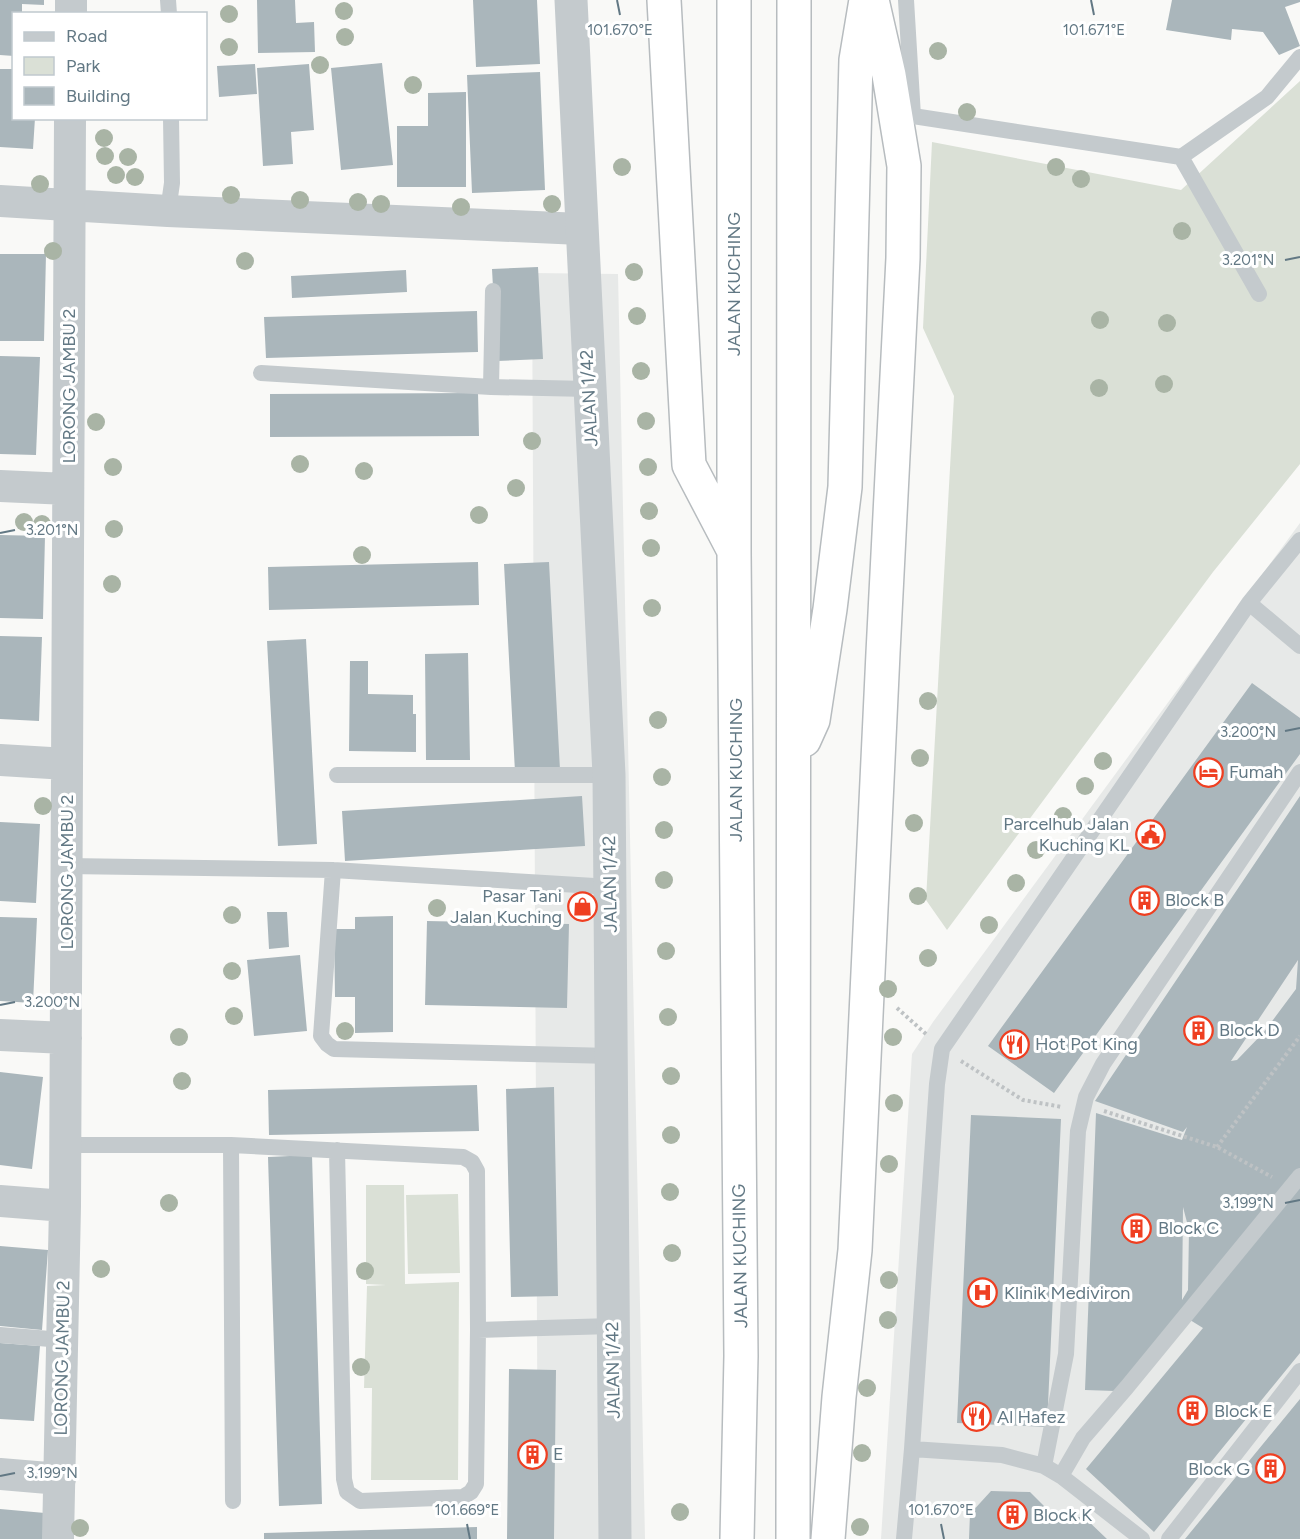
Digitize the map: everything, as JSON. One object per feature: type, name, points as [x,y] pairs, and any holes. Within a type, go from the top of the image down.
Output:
[{"type":"highway","points":[[664,0],[688,465],[734,552]]},
{"type":"highway","name":"JALAN KUCHING","points":[[734,0],[734,552],[741,1344],[737,1539]]},
{"type":"highway","points":[[793,1539],[794,0]]},
{"type":"highway","points":[[794,761],[813,720],[845,487],[856,60],[866,0]]},
{"type":"highway","points":[[828,1539],[839,1397],[855,1250],[903,258],[904,166],[889,75],[872,0]]},
{"type":"street","name":"JALAN 1/42","points":[[571,0],[609,775],[615,1539]]},
{"type":"street","name":"LORONG JAMBU 2","points":[[58,1539],[65,1206],[70,120]]},
{"type":"street","points":[[0,201],[168,211],[581,229]]},
{"type":"street","points":[[0,486],[68,489]]},
{"type":"street","points":[[0,760],[67,764]]},
{"type":"street","points":[[0,1035],[66,1038]]},
{"type":"street","points":[[0,1201],[65,1206]]},
{"type":"street","points":[[0,1474],[60,1479]]},
{"type":"lane","points":[[906,0],[913,116],[1180,157],[1267,97],[1300,57]]},
{"type":"lane","points":[[168,211],[172,183],[171,120]]},
{"type":"lane","points":[[1180,157],[1259,294]]},
{"type":"lane","points":[[491,387],[493,291]]},
{"type":"lane","points":[[261,373],[491,387],[589,389]]},
{"type":"lane","points":[[904,1539],[937,1084],[942,1049],[1249,603],[1300,540]]},
{"type":"lane","points":[[1249,603],[1300,646]]},
{"type":"lane","points":[[1044,1466],[1066,1354],[1078,1131],[1086,1098],[1103,1064],[1300,772]]},
{"type":"lane","points":[[337,776],[609,775]]},
{"type":"lane","points":[[67,866],[333,870],[611,887]]},
{"type":"lane","points":[[333,870],[321,1036],[334,1049],[612,1056]]},
{"type":"lane","points":[[65,1145],[231,1145],[337,1150],[463,1157],[472,1162],[477,1171],[476,1484],[471,1492],[463,1497],[360,1501],[347,1492],[344,1479],[337,1150]]},
{"type":"lane","points":[[231,1145],[233,1501]]},
{"type":"lane","points":[[1061,1476],[1083,1438],[1295,1182]]},
{"type":"lane","points":[[478,1330],[612,1326]]},
{"type":"lane","points":[[0,1335],[63,1340]]},
{"type":"lane","points":[[1169,1539],[1300,1371]]},
{"type":"lane","points":[[912,1449],[1002,1455],[1044,1466],[1061,1476],[1142,1539]]},
{"type":"path","points":[[1217,1147],[1300,1036]]},
{"type":"path","points":[[942,1049],[1023,1100],[1083,1111],[1094,1108],[1217,1147],[1295,1182]]},
{"type":"shaded area","name":"Pasar Tani Jalan Kuching","points":[[532,273],[618,274],[645,1539],[538,1539]]},
{"type":"shaded area","points":[[1300,523],[1300,1539],[881,1539],[912,1054],[933,1022]]},
{"type":"green space","points":[[1300,81],[1300,464],[1213,572],[947,930],[926,900],[954,396],[923,328],[932,142],[1181,190]]},
{"type":"green space","points":[[366,1185],[404,1185],[405,1284],[459,1282],[458,1480],[371,1480],[372,1388],[364,1388],[367,1286],[386,1285],[366,1284]]},
{"type":"green space","points":[[458,1194],[460,1273],[408,1274],[406,1195]]},
{"type":"building","points":[[0,0],[44,0],[44,5],[22,4],[22,12],[12,12],[12,56],[0,55]]},
{"type":"building","points":[[257,0],[295,0],[296,23],[314,22],[315,52],[258,53]]},
{"type":"building","points":[[473,0],[537,0],[540,64],[476,67]]},
{"type":"building","points":[[1172,0],[1300,0],[1300,2],[1285,7],[1300,46],[1279,55],[1263,32],[1232,29],[1231,40],[1166,30]]},
{"type":"building","points":[[382,63],[393,165],[341,170],[331,68]]},
{"type":"building","points":[[255,64],[257,94],[219,97],[217,66]]},
{"type":"building","points":[[309,64],[314,130],[291,132],[293,164],[263,166],[257,68]]},
{"type":"building","points":[[0,69],[12,69],[12,120],[35,120],[33,149],[0,147]]},
{"type":"building","points":[[540,72],[545,190],[472,193],[467,75]]},
{"type":"building","points":[[466,92],[466,187],[397,187],[397,126],[428,126],[428,93]]},
{"type":"building","points":[[0,254],[46,254],[44,341],[0,341]]},
{"type":"building","points":[[538,267],[543,359],[497,361],[492,269]]},
{"type":"building","points":[[406,270],[407,292],[292,298],[291,276]]},
{"type":"building","points":[[477,311],[478,352],[266,358],[264,317]]},
{"type":"building","points":[[0,356],[40,357],[36,455],[0,454]]},
{"type":"building","points":[[478,393],[479,436],[270,437],[270,394]]},
{"type":"building","points":[[0,535],[45,536],[43,619],[0,618]]},
{"type":"building","points":[[478,562],[479,605],[269,610],[268,567]]},
{"type":"building","points":[[549,562],[560,770],[515,772],[504,564]]},
{"type":"building","points":[[0,636],[42,637],[39,721],[0,719]]},
{"type":"building","points":[[306,639],[317,844],[278,846],[267,641]]},
{"type":"building","points":[[468,653],[470,760],[426,760],[425,654]]},
{"type":"building","points":[[350,661],[368,661],[368,694],[413,695],[413,714],[416,714],[416,752],[349,751]]},
{"type":"building","name":"Block B","points":[[1252,683],[1300,718],[1300,754],[1054,1093],[988,1046]]},
{"type":"building","points":[[582,796],[585,846],[345,861],[342,811]]},
{"type":"building","points":[[1300,796],[1300,1353],[1154,1532],[1086,1469],[1203,1328],[1182,1315],[1115,1391],[1085,1390],[1096,1113],[1182,1140],[1187,1127],[1183,1132],[1095,1101]],"holes":[[[1298,960],[1296,989],[1264,1032],[1237,1060],[1231,1061]],[[1183,1207],[1189,1230],[1188,1290],[1182,1300]]]},
{"type":"building","points":[[0,822],[40,824],[36,903],[0,901]]},
{"type":"building","points":[[267,912],[287,912],[289,947],[269,949]]},
{"type":"building","points":[[393,916],[393,1032],[355,1033],[355,997],[335,997],[334,929],[355,929],[355,917]]},
{"type":"building","points":[[0,917],[37,918],[33,1003],[0,1001]]},
{"type":"building","points":[[427,921],[569,924],[567,1008],[425,1005]]},
{"type":"building","points":[[300,955],[307,1031],[254,1036],[247,960]]},
{"type":"building","points":[[0,1072],[43,1077],[32,1169],[0,1165]]},
{"type":"building","points":[[477,1085],[479,1131],[269,1135],[268,1090]]},
{"type":"building","points":[[554,1087],[558,1296],[511,1297],[506,1089]]},
{"type":"building","points":[[971,1115],[1061,1119],[1047,1427],[957,1423]]},
{"type":"building","points":[[312,1155],[322,1504],[279,1506],[268,1157]]},
{"type":"building","points":[[0,1246],[48,1250],[42,1330],[0,1326]]},
{"type":"building","points":[[0,1343],[40,1346],[34,1421],[0,1419]]},
{"type":"building","name":"E","points":[[509,1369],[556,1370],[554,1539],[507,1539]]},
{"type":"building","name":"Block G","points":[[1300,1399],[1300,1539],[1185,1539]]},
{"type":"building","name":"Block K","points":[[991,1491],[1030,1492],[1055,1517],[1084,1517],[1107,1539],[969,1539],[970,1514]]},
{"type":"building","points":[[0,1509],[45,1513],[43,1539],[0,1539]]},
{"type":"building","points":[[477,1527],[477,1539],[264,1539],[264,1533]]},
{"type":"place","name":"Fumah","points":[[1208,772]]},
{"type":"place","name":"Parcelhub Jalan Kuching KL","points":[[1150,834]]},
{"type":"place","name":"Block B","points":[[1144,900]]},
{"type":"place","name":"Pasar Tani Jalan Kuching","points":[[583,906]]},
{"type":"place","name":"Block D","points":[[1198,1030]]},
{"type":"place","name":"Hot Pot King","points":[[1014,1044]]},
{"type":"place","name":"Block C","points":[[1137,1228]]},
{"type":"place","name":"Klinik Mediviron","points":[[983,1293]]},
{"type":"place","name":"Block E","points":[[1193,1411]]},
{"type":"place","name":"Al Hafez","points":[[976,1417]]},
{"type":"place","name":"E","points":[[532,1454]]},
{"type":"place","name":"Block G","points":[[1271,1469]]},
{"type":"place","name":"Block K","points":[[1012,1515]]}]
